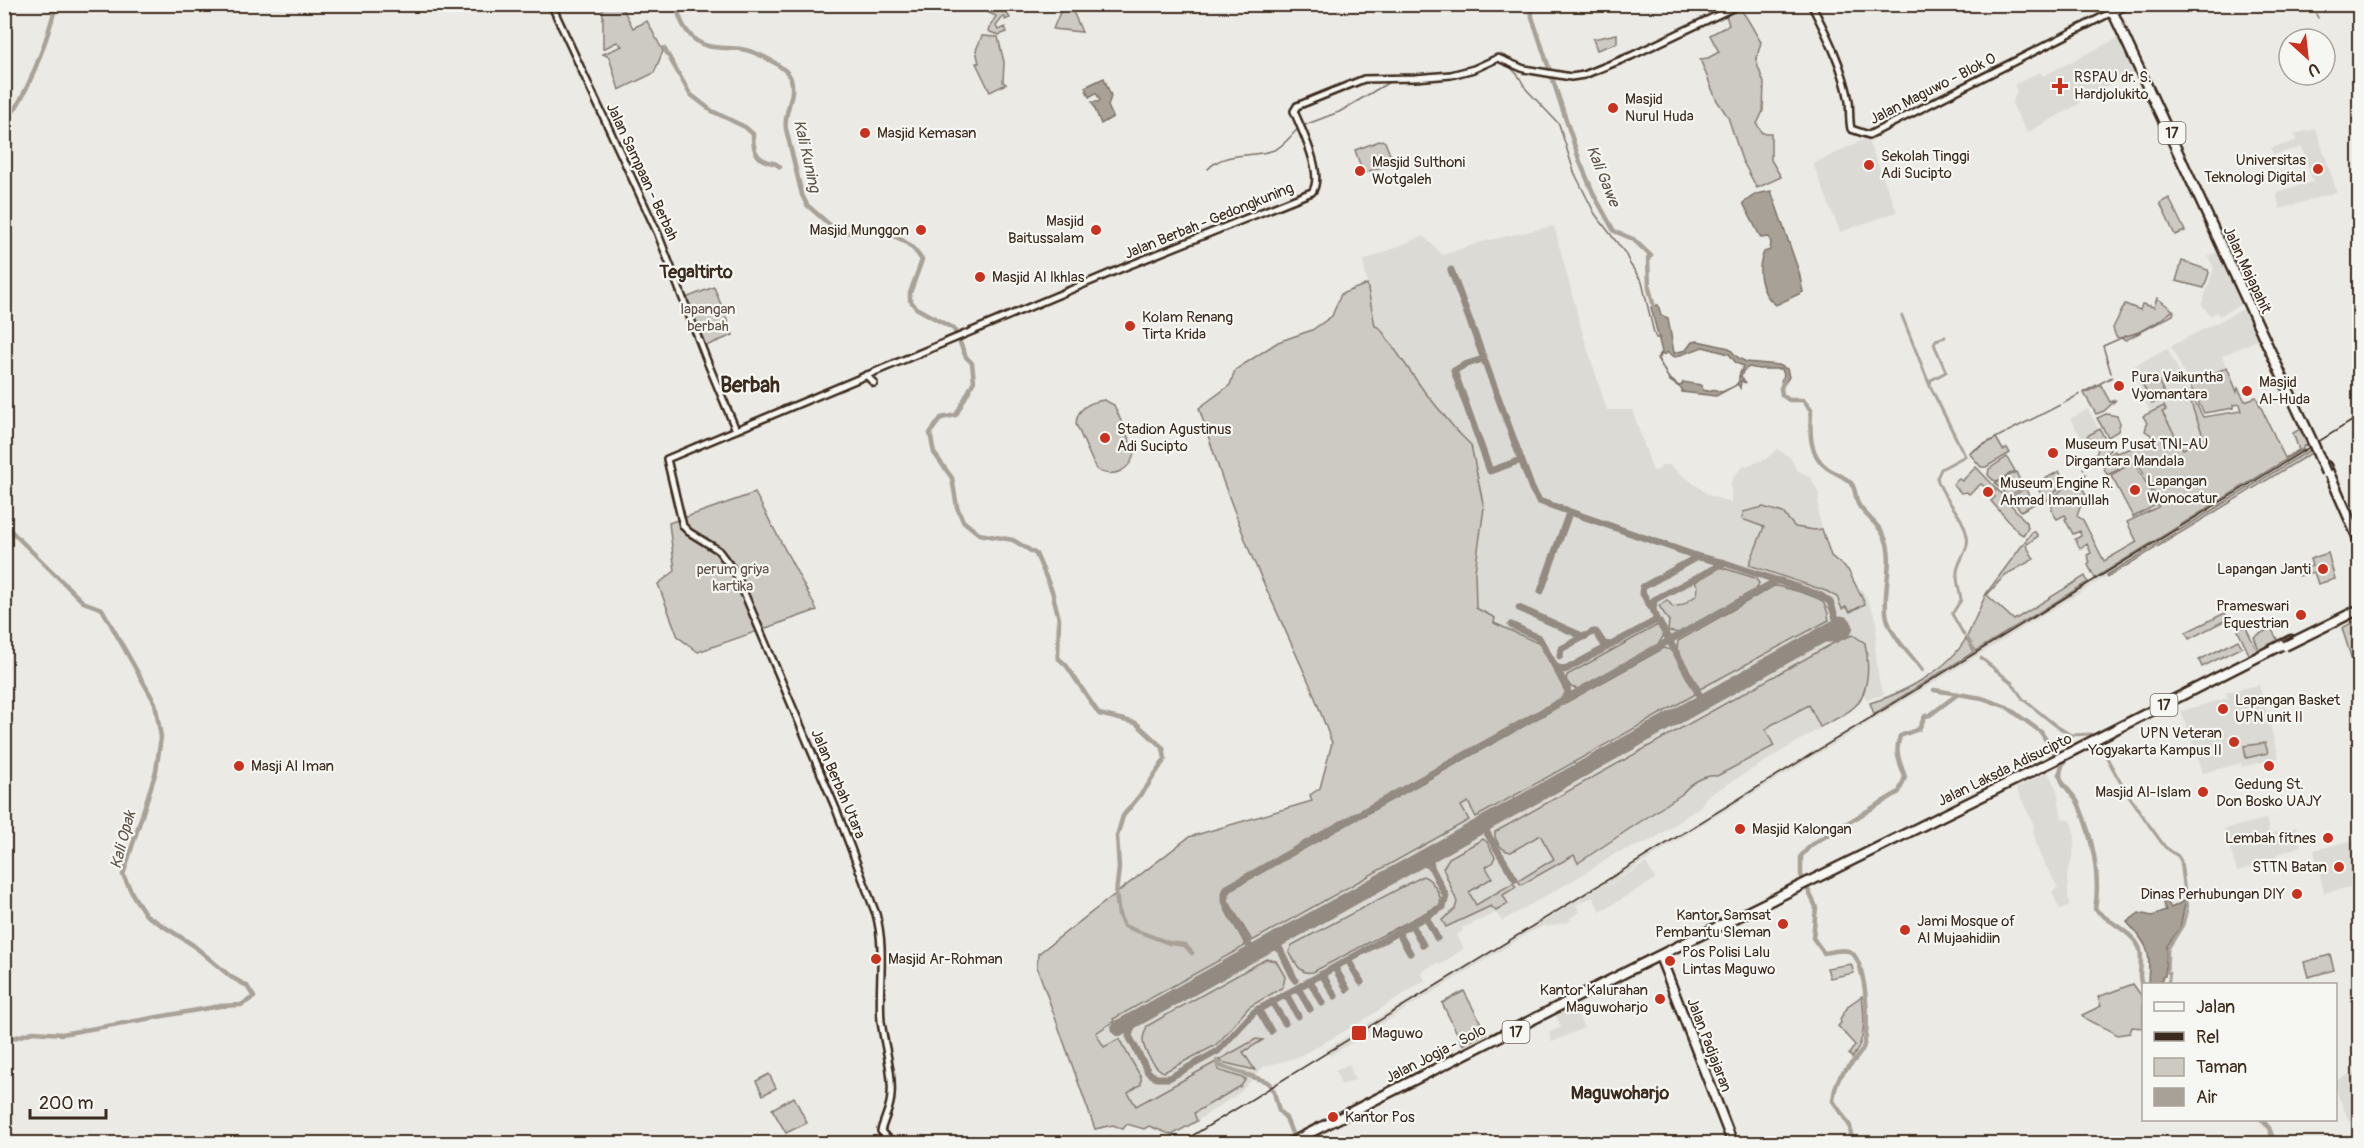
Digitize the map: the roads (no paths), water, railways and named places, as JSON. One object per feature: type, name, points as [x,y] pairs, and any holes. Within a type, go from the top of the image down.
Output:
[{"type":"highway","name":"Jalan Majapahit","points":[[2113,8],[2221,235],[2360,548]]},
{"type":"highway","name":"Jalan Majapahit","points":[[2113,8],[2225,258],[2253,310],[2360,537]]},
{"type":"highway","name":"Jalan Majapahit","points":[[2320,451],[2360,543]]},
{"type":"highway","name":"Jalan Laksda Adisucipto","points":[[1659,958],[1671,955],[2360,609]]},
{"type":"highway","name":"17","points":[[2263,659],[2360,609]]},
{"type":"highway","name":"Jalan Laksda Adisucipto","points":[[2068,756],[2342,618]]},
{"type":"highway","name":"Jalan Laksda Adisucipto","points":[[1659,958],[1799,890]]},
{"type":"highway","points":[[1646,966],[1664,970],[1666,961],[1671,955]]},
{"type":"highway","name":"Jalan Jogja - Solo","points":[[1296,1141],[1659,958]]},
{"type":"highway","name":"Jalan Jogja - Solo","points":[[1296,1141],[1659,958]]},
{"type":"highway","name":"Jalan Padjajaran","points":[[1659,958],[1708,1090],[1732,1140]]},
{"type":"highway","name":"Jalan Padjajaran","points":[[1674,996],[1732,1140]]},
{"type":"main road","name":"Jalan Sampaan - Berbah","points":[[551,4],[658,234],[736,430]]},
{"type":"main road","name":"Jalan Berbah - Gedongkuning","points":[[866,375],[1312,192],[1316,187],[1316,174],[1294,111],[1295,107],[1364,79],[1451,75],[1474,69],[1500,58],[1517,67],[1564,76],[1578,76],[1598,70],[1741,4]]},
{"type":"main road","name":"Jalan Maguwo - Blok O","points":[[1811,4],[1827,34],[1843,79],[1849,101],[1851,129],[1869,135],[2113,8]]},
{"type":"main road","points":[[2113,8],[2127,4]]},
{"type":"main road","points":[[729,433],[866,375],[874,383]]},
{"type":"main road","points":[[729,433],[732,419]]},
{"type":"main road","name":"Jalan Berbah Utara","points":[[729,433],[667,459],[682,524],[688,532],[718,550],[736,574],[837,809],[876,914],[879,923],[882,976],[881,1017],[891,1092],[882,1131],[896,1143]]},
{"type":"water","points":[[1104,78],[1111,96],[1108,106],[1113,117],[1101,124],[1092,102],[1100,100],[1096,93],[1089,97],[1085,87]]},
{"type":"water","points":[[1771,191],[1799,272],[1803,292],[1776,305],[1763,288],[1760,273],[1764,252],[1770,250],[1771,243],[1769,237],[1761,238],[1743,203],[1756,194]]},
{"type":"water","points":[[1658,305],[1661,315],[1668,318],[1674,353],[1686,350],[1692,342],[1698,341],[1729,348],[1737,357],[1746,362],[1779,365],[1787,369],[1789,377],[1785,383],[1781,381],[1784,375],[1782,369],[1749,367],[1743,371],[1741,377],[1746,383],[1741,381],[1740,388],[1738,384],[1736,385],[1743,366],[1736,363],[1729,354],[1703,347],[1675,357],[1666,352],[1659,360],[1668,377],[1679,386],[1683,382],[1701,385],[1703,390],[1714,389],[1722,392],[1731,388],[1716,396],[1682,392],[1682,389],[1670,381],[1657,358],[1662,352],[1651,307]]},
{"type":"water","points":[[2186,900],[2180,928],[2167,946],[2165,976],[2162,977],[2162,983],[2148,983],[2147,950],[2140,937],[2127,922],[2139,913],[2152,916],[2166,911],[2163,903],[2167,901],[2171,908]]},
{"type":"waterway","name":"Kali Opak","points":[[4,122],[12,113],[28,84],[42,50],[56,4]]},
{"type":"waterway","name":"Kali Kuning","points":[[677,4],[686,30],[702,44],[712,47],[737,48],[763,56],[788,74],[791,79],[792,92],[786,117],[786,129],[802,195],[807,205],[839,233],[875,232],[896,237],[905,242],[922,260],[910,293],[910,300],[916,308],[954,329],[966,357],[972,363],[974,381],[956,415],[941,418],[930,433],[934,453],[952,478],[957,507],[963,521],[979,534],[1013,540],[1036,554],[1052,591],[1059,619],[1058,658],[1066,665],[1099,714],[1136,723],[1163,748],[1165,759],[1146,788],[1123,816],[1117,836],[1119,868],[1116,894],[1119,915],[1124,926],[1169,943],[1185,945],[1192,953]]},
{"type":"waterway","name":"Kali Gawe","points":[[1531,4],[1532,17],[1580,162],[1594,195],[1614,231],[1633,239],[1651,256],[1648,258],[1649,288],[1655,311]]},
{"type":"waterway","points":[[2316,14],[2318,18]]},
{"type":"waterway","points":[[664,48],[690,94],[712,111],[745,127],[753,134],[754,146],[759,157],[780,167]]},
{"type":"waterway","points":[[1507,64],[1518,75],[1526,89],[1559,124],[1574,172],[1595,214],[1625,253],[1642,282],[1654,333],[1656,338],[1660,338]]},
{"type":"waterway","points":[[1456,76],[1469,73]]},
{"type":"waterway","points":[[1411,81],[1442,78]]},
{"type":"waterway","points":[[1302,126],[1339,112],[1391,81]]},
{"type":"waterway","points":[[1208,169],[1215,163],[1230,157],[1274,150],[1298,129]]},
{"type":"waterway","points":[[2156,323],[2172,311]]},
{"type":"waterway","points":[[1902,316],[1930,386],[1965,456],[1941,469],[1937,478],[1943,493],[1961,520],[1967,536],[1967,545],[1957,572],[1961,600],[1952,614],[1964,635]]},
{"type":"waterway","points":[[2120,338],[2139,332],[2155,323]]},
{"type":"waterway","points":[[1930,384],[1931,380],[1946,372],[1934,344],[1936,340],[1945,337]]},
{"type":"waterway","points":[[2111,373],[2103,346],[2119,339]]},
{"type":"waterway","points":[[2084,392],[2112,377]]},
{"type":"waterway","name":"Kali Gawe","points":[[1785,378],[1781,388],[1782,395],[1789,400],[1803,400],[1811,410],[1811,442],[1816,456],[1827,468],[1851,483],[1858,504],[1884,536],[1889,555],[1887,618],[1897,639],[1922,670]]},
{"type":"waterway","points":[[2064,403],[2080,394]]},
{"type":"waterway","points":[[2007,432],[2060,405]]},
{"type":"waterway","points":[[1970,452],[2005,433]]},
{"type":"waterway","points":[[2086,474],[2083,479],[2086,485]]},
{"type":"waterway","name":"Kali Opak","points":[[4,507],[7,527],[83,602],[102,609],[155,703],[161,737],[156,771],[123,875],[134,897],[146,915],[193,945],[231,977],[247,986],[254,997],[241,1005],[220,1006],[62,1034],[33,1032],[4,1041]]},
{"type":"waterway","points":[[1967,637],[1975,651]]},
{"type":"waterway","points":[[1981,658],[2012,683],[2023,699],[2055,725],[2071,735],[2091,734],[2094,736]]},
{"type":"waterway","points":[[1934,690],[1982,698],[2007,707],[2041,732],[2054,753],[2064,761],[2060,777],[2079,805],[2091,843],[2097,883],[2095,909],[2136,942],[2141,952],[2140,979],[2142,986]]},
{"type":"waterway","points":[[1852,1144],[1850,1126],[1833,1101],[1840,1076],[1857,1057],[1865,1042],[1867,1015],[1864,984],[1861,970],[1851,952],[1841,950],[1824,953],[1813,938],[1816,907],[1801,875],[1801,856],[1811,845],[1899,792],[1905,777],[1898,752],[1900,736],[1919,729],[1925,716],[1930,715],[1958,694]]},
{"type":"waterway","points":[[2101,747],[2123,787],[2149,825],[2165,847],[2181,861],[2187,909],[2183,925],[2168,949],[2167,972],[2170,973],[2168,983]]},
{"type":"waterway","points":[[1217,1061],[1218,1065],[1268,1082],[1274,1092],[1279,1111],[1286,1118],[1295,1141]]},
{"type":"waterway","points":[[2263,1121],[2269,1128],[2275,1144]]},
{"type":"railway","points":[[1179,1144],[2360,416]]},
{"type":"place","name":"RSPAU dr. S. Hardjolukito","points":[[2060,86]]},
{"type":"place","name":"Masjid Nurul Huda","points":[[1613,108]]},
{"type":"place","name":"Masjid Kemasan","points":[[865,133]]},
{"type":"place","name":"Sekolah Tinggi Adi Sucipto","points":[[1869,165]]},
{"type":"place","name":"Universitas Teknologi Digital","points":[[2318,169]]},
{"type":"place","name":"Masjid Sulthoni Wotgaleh","points":[[1360,171]]},
{"type":"place","name":"Masjid Munggon","points":[[921,230]]},
{"type":"place","name":"Masjid Baitussalam","points":[[1096,230]]},
{"type":"place","name":"Masjid Al Ikhlas","points":[[980,277]]},
{"type":"place","name":"Kolam Renang Tirta Krida","points":[[1130,326]]},
{"type":"place","name":"Pura Vaikuntha Vyomantara","points":[[2119,386]]},
{"type":"place","name":"Masjid Al-Huda","points":[[2247,391]]},
{"type":"place","name":"Stadion Agustinus Adi Sucipto","points":[[1105,438]]},
{"type":"place","name":"Museum Pusat TNI-AU Dirgantara Mandala","points":[[2053,453]]},
{"type":"place","name":"Lapangan Wonocatur","points":[[2135,490]]},
{"type":"place","name":"Museum Engine R. Ahmad Imanullah","points":[[1988,492]]},
{"type":"place","name":"Lapangan Janti","points":[[2323,569]]},
{"type":"place","name":"Prameswari Equestrian","points":[[2301,615]]},
{"type":"place","name":"Lapangan Basket UPN unit II","points":[[2223,709]]},
{"type":"place","name":"UPN Veteran Yogyakarta Kampus II","points":[[2234,742]]},
{"type":"place","name":"Masji Al Iman","points":[[239,766]]},
{"type":"place","name":"Gedung St. Don Bosko UAJY","points":[[2269,766]]},
{"type":"place","name":"Masjid Al-Islam","points":[[2203,792]]},
{"type":"place","name":"Masjid Kalongan","points":[[1740,829]]},
{"type":"place","name":"Lembah fitnes","points":[[2328,838]]},
{"type":"place","name":"STTN Batan","points":[[2339,867]]},
{"type":"place","name":"Dinas Perhubungan DIY","points":[[2297,894]]},
{"type":"place","name":"Kantor Samsat Pembantu Sleman","points":[[1783,924]]},
{"type":"place","name":"Jami Mosque of Al Mujaahidiin","points":[[1905,930]]},
{"type":"place","name":"Masjid Ar-Rohman","points":[[876,959]]},
{"type":"place","name":"Pos Polisi Lalu Lintas Maguwo","points":[[1670,961]]},
{"type":"place","name":"Kantor Kalurahan Maguwoharjo","points":[[1660,999]]},
{"type":"place","name":"Maguwo","points":[[1359,1033]]},
{"type":"place","name":"Kantor Pos","points":[[1333,1117]]},
{"type":"district","name":"Tegaltirto","points":[[696,272]]},
{"type":"district","name":"Berbah","points":[[750,385]]},
{"type":"district","name":"Maguwoharjo","points":[[1620,1093]]},
{"type":"park label","name":"lapangan berbah","points":[[708,318]]},
{"type":"park label","name":"perum griya kartika","points":[[733,578]]}]
